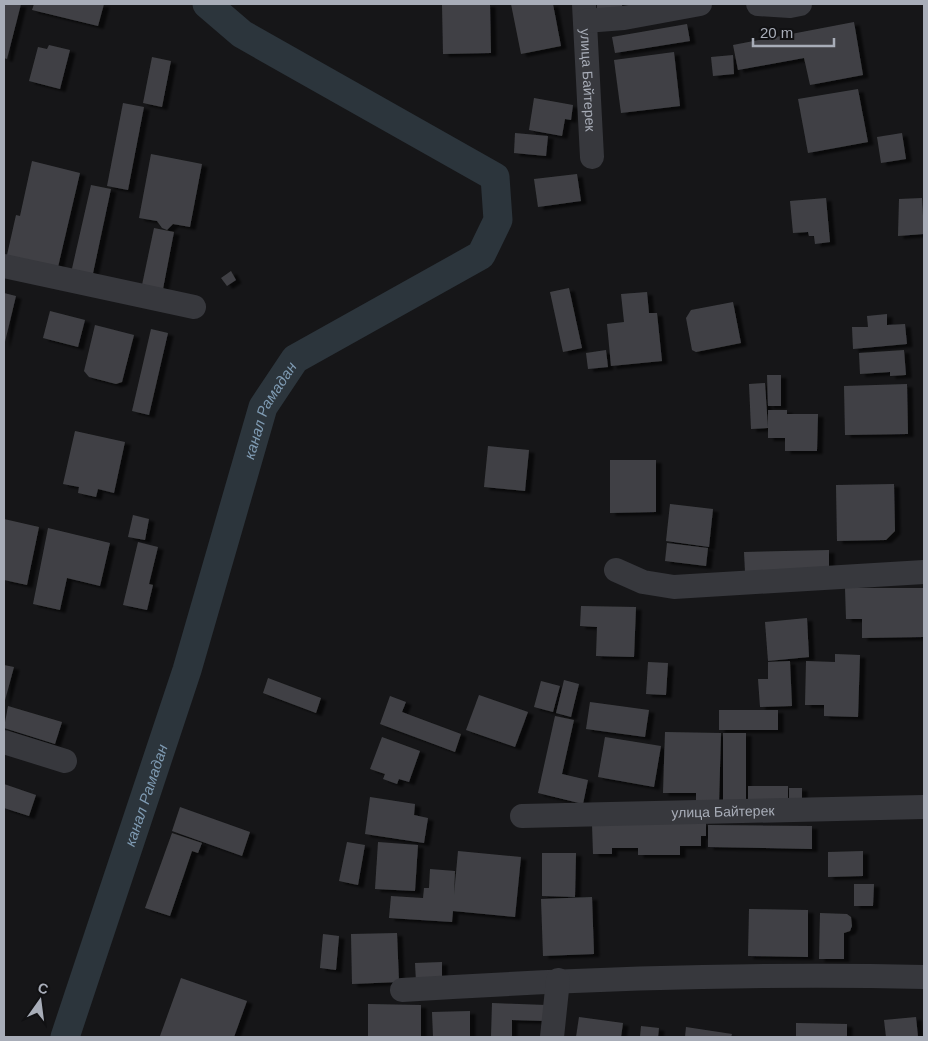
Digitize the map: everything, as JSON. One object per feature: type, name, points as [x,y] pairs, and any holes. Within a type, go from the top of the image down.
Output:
[{"type":"street","points":[[584,13],[624,18],[700,4]]},
{"type":"street","points":[[758,4],[790,6],[800,4]]},
{"type":"street","name":"улица Байтерек","points":[[584,13],[592,157]]},
{"type":"street","points":[[4,266],[194,307]]},
{"type":"street","points":[[616,570],[644,582],[674,587],[924,572]]},
{"type":"street","points":[[4,742],[66,761]]},
{"type":"street","name":"улица Байтерек","points":[[522,816],[924,807]]},
{"type":"street","points":[[402,990],[558,980],[808,974],[924,977]]},
{"type":"street","points":[[552,1037],[558,980]]},
{"type":"building","points":[[4,4],[21,4],[7,59],[4,58]]},
{"type":"building","points":[[34,4],[104,4],[98,26],[32,10]]},
{"type":"building","points":[[442,4],[490,4],[491,53],[443,54]]},
{"type":"building","points":[[511,4],[553,4],[561,46],[521,54]]},
{"type":"building","points":[[597,4],[622,4],[622,10],[597,10]]},
{"type":"building","points":[[854,22],[863,75],[810,85],[804,58],[738,70],[733,45]]},
{"type":"building","points":[[687,24],[690,41],[615,53],[612,37]]},
{"type":"building","points":[[49,45],[70,50],[60,89],[29,81],[38,47],[47,49]]},
{"type":"building","points":[[674,52],[680,106],[621,113],[614,60]]},
{"type":"building","points":[[733,55],[734,74],[713,76],[711,57]]},
{"type":"building","points":[[152,57],[171,61],[162,107],[143,103]]},
{"type":"building","points":[[858,89],[868,142],[808,153],[798,99]]},
{"type":"building","points":[[534,98],[573,105],[571,120],[565,119],[562,136],[529,130]]},
{"type":"building","points":[[123,103],[144,107],[128,190],[107,186]]},
{"type":"building","points":[[515,133],[548,136],[546,156],[514,153]]},
{"type":"building","points":[[902,133],[906,159],[881,163],[877,137]]},
{"type":"building","points":[[151,154],[202,164],[190,227],[173,224],[167,230],[162,228],[157,221],[139,218]]},
{"type":"building","points":[[32,161],[80,173],[58,267],[7,255],[16,215],[20,216]]},
{"type":"building","points":[[577,174],[581,201],[538,207],[534,179]]},
{"type":"building","points":[[91,185],[111,189],[92,278],[71,273]]},
{"type":"building","points":[[826,198],[830,242],[815,244],[814,236],[809,236],[808,232],[793,233],[790,201]]},
{"type":"building","points":[[922,198],[924,234],[898,236],[899,199]]},
{"type":"building","points":[[154,228],[174,232],[163,289],[142,285]]},
{"type":"building","points":[[231,271],[236,280],[227,286],[221,278]]},
{"type":"building","points":[[569,288],[582,348],[563,352],[550,292]]},
{"type":"building","points":[[647,292],[649,313],[657,313],[662,361],[611,366],[607,324],[624,322],[621,294]]},
{"type":"building","points":[[4,293],[16,296],[4,346]]},
{"type":"building","points":[[733,302],[741,343],[696,352],[692,350],[686,318],[691,310]]},
{"type":"building","points":[[50,311],[85,320],[78,347],[43,338]]},
{"type":"building","points":[[887,314],[887,325],[905,324],[907,344],[853,349],[852,327],[868,327],[867,316]]},
{"type":"building","points":[[95,325],[134,335],[122,382],[116,384],[89,377],[84,371]]},
{"type":"building","points":[[151,329],[168,333],[149,415],[132,411]]},
{"type":"building","points":[[606,350],[608,367],[588,369],[586,353]]},
{"type":"building","points":[[904,350],[906,375],[890,376],[890,372],[860,374],[859,353]]},
{"type":"building","points":[[767,375],[781,375],[781,406],[768,406]]},
{"type":"building","points":[[765,383],[768,428],[751,429],[749,384]]},
{"type":"building","points":[[907,384],[908,434],[845,435],[844,386]]},
{"type":"building","points":[[768,410],[787,410],[787,414],[818,414],[817,451],[785,451],[785,438],[768,438]]},
{"type":"building","points":[[75,431],[125,442],[114,493],[98,489],[96,497],[78,493],[79,487],[63,484]]},
{"type":"building","points":[[488,446],[529,450],[525,491],[484,487]]},
{"type":"building","points":[[610,460],[656,460],[656,512],[610,513]]},
{"type":"building","points":[[894,484],[895,531],[886,540],[837,541],[836,485]]},
{"type":"building","points":[[670,504],[713,509],[709,547],[666,541]]},
{"type":"building","points":[[133,515],[149,519],[145,540],[128,537]]},
{"type":"building","points":[[4,519],[39,527],[27,585],[4,580]]},
{"type":"building","points":[[48,528],[110,543],[100,586],[67,578],[60,610],[33,604]]},
{"type":"building","points":[[138,542],[158,547],[149,584],[153,585],[147,610],[123,605]]},
{"type":"building","points":[[667,543],[708,548],[706,566],[665,561]]},
{"type":"building","points":[[829,550],[829,570],[745,572],[744,552]]},
{"type":"building","points":[[845,588],[924,588],[924,637],[862,638],[862,619],[846,619]]},
{"type":"building","points":[[581,606],[636,607],[634,657],[596,656],[597,627],[580,626]]},
{"type":"building","points":[[807,618],[809,657],[768,661],[765,622]]},
{"type":"building","points":[[835,654],[860,655],[858,717],[824,716],[824,705],[805,705],[806,661],[835,662]]},
{"type":"building","points":[[790,661],[792,706],[760,707],[758,679],[768,679],[768,662]]},
{"type":"building","points":[[648,662],[668,663],[666,695],[646,694]]},
{"type":"building","points":[[4,665],[14,667],[4,704]]},
{"type":"building","points":[[268,678],[321,698],[316,713],[263,693]]},
{"type":"building","points":[[564,680],[579,684],[571,717],[556,713]]},
{"type":"building","points":[[541,681],[560,686],[553,712],[534,707]]},
{"type":"building","points":[[479,695],[528,712],[515,747],[466,730]]},
{"type":"building","points":[[390,696],[406,702],[402,712],[461,734],[455,752],[380,724]]},
{"type":"building","points":[[590,702],[649,710],[645,737],[586,729]]},
{"type":"building","points":[[8,706],[62,722],[55,744],[4,728]]},
{"type":"building","points":[[719,710],[778,710],[778,730],[719,730]]},
{"type":"building","points":[[555,716],[574,720],[562,774],[588,780],[583,804],[538,793]]},
{"type":"building","points":[[665,732],[721,733],[719,804],[696,803],[696,793],[663,793]]},
{"type":"building","points":[[723,733],[746,733],[746,805],[723,805]]},
{"type":"building","points":[[382,737],[420,751],[409,782],[399,779],[397,784],[383,779],[385,774],[370,769]]},
{"type":"building","points":[[605,737],[661,746],[654,787],[598,777]]},
{"type":"building","points":[[4,784],[36,795],[29,816],[4,808]]},
{"type":"building","points":[[748,786],[788,786],[788,803],[748,803]]},
{"type":"building","points":[[789,788],[802,788],[802,802],[789,802]]},
{"type":"building","points":[[370,797],[415,804],[414,815],[428,818],[424,843],[365,834]]},
{"type":"building","points":[[180,807],[250,832],[242,856],[172,831]]},
{"type":"building","points":[[706,823],[706,836],[701,836],[701,846],[680,846],[680,855],[638,855],[638,848],[612,848],[612,854],[593,854],[592,824]]},
{"type":"building","points":[[708,825],[812,826],[812,849],[708,847]]},
{"type":"building","points":[[172,833],[202,843],[198,853],[192,851],[170,916],[145,908]]},
{"type":"building","points":[[347,842],[365,845],[358,885],[339,881]]},
{"type":"building","points":[[378,842],[418,845],[415,891],[375,889]]},
{"type":"building","points":[[458,851],[521,857],[515,917],[453,911],[452,922],[389,918],[391,896],[423,898],[424,888],[429,888],[430,869],[455,871],[454,895]]},
{"type":"building","points":[[863,851],[863,876],[828,877],[828,852]]},
{"type":"building","points":[[542,853],[576,853],[575,897],[542,896]]},
{"type":"building","points":[[854,884],[874,884],[873,906],[854,906]]},
{"type":"building","points":[[592,897],[594,954],[543,956],[541,899]]},
{"type":"building","points":[[749,909],[808,910],[808,957],[748,956]]},
{"type":"building","points":[[820,913],[847,914],[851,917],[852,926],[850,931],[844,933],[844,959],[819,959]]},
{"type":"building","points":[[397,933],[399,982],[352,984],[351,934]]},
{"type":"building","points":[[323,934],[339,936],[336,970],[320,968]]},
{"type":"building","points":[[442,962],[442,981],[416,982],[415,963]]},
{"type":"building","points":[[181,978],[247,1001],[234,1037],[160,1036]]},
{"type":"building","points":[[492,1003],[546,1005],[546,1021],[512,1020],[512,1037],[491,1037]]},
{"type":"building","points":[[368,1004],[421,1005],[421,1037],[368,1037]]},
{"type":"building","points":[[470,1011],[470,1037],[433,1037],[432,1012]]},
{"type":"building","points":[[579,1017],[623,1023],[621,1037],[576,1037]]},
{"type":"building","points":[[916,1017],[918,1037],[886,1037],[884,1020]]},
{"type":"building","points":[[796,1023],[847,1024],[847,1037],[796,1037]]},
{"type":"building","points":[[641,1026],[659,1028],[658,1037],[640,1037]]},
{"type":"building","points":[[686,1027],[732,1034],[731,1037],[685,1037]]},
{"type":"waterway","name":"канал Рамадан","points":[[65,1037],[187,670],[263,407],[295,359],[481,255],[498,220],[495,177],[242,34],[207,4]]}]
